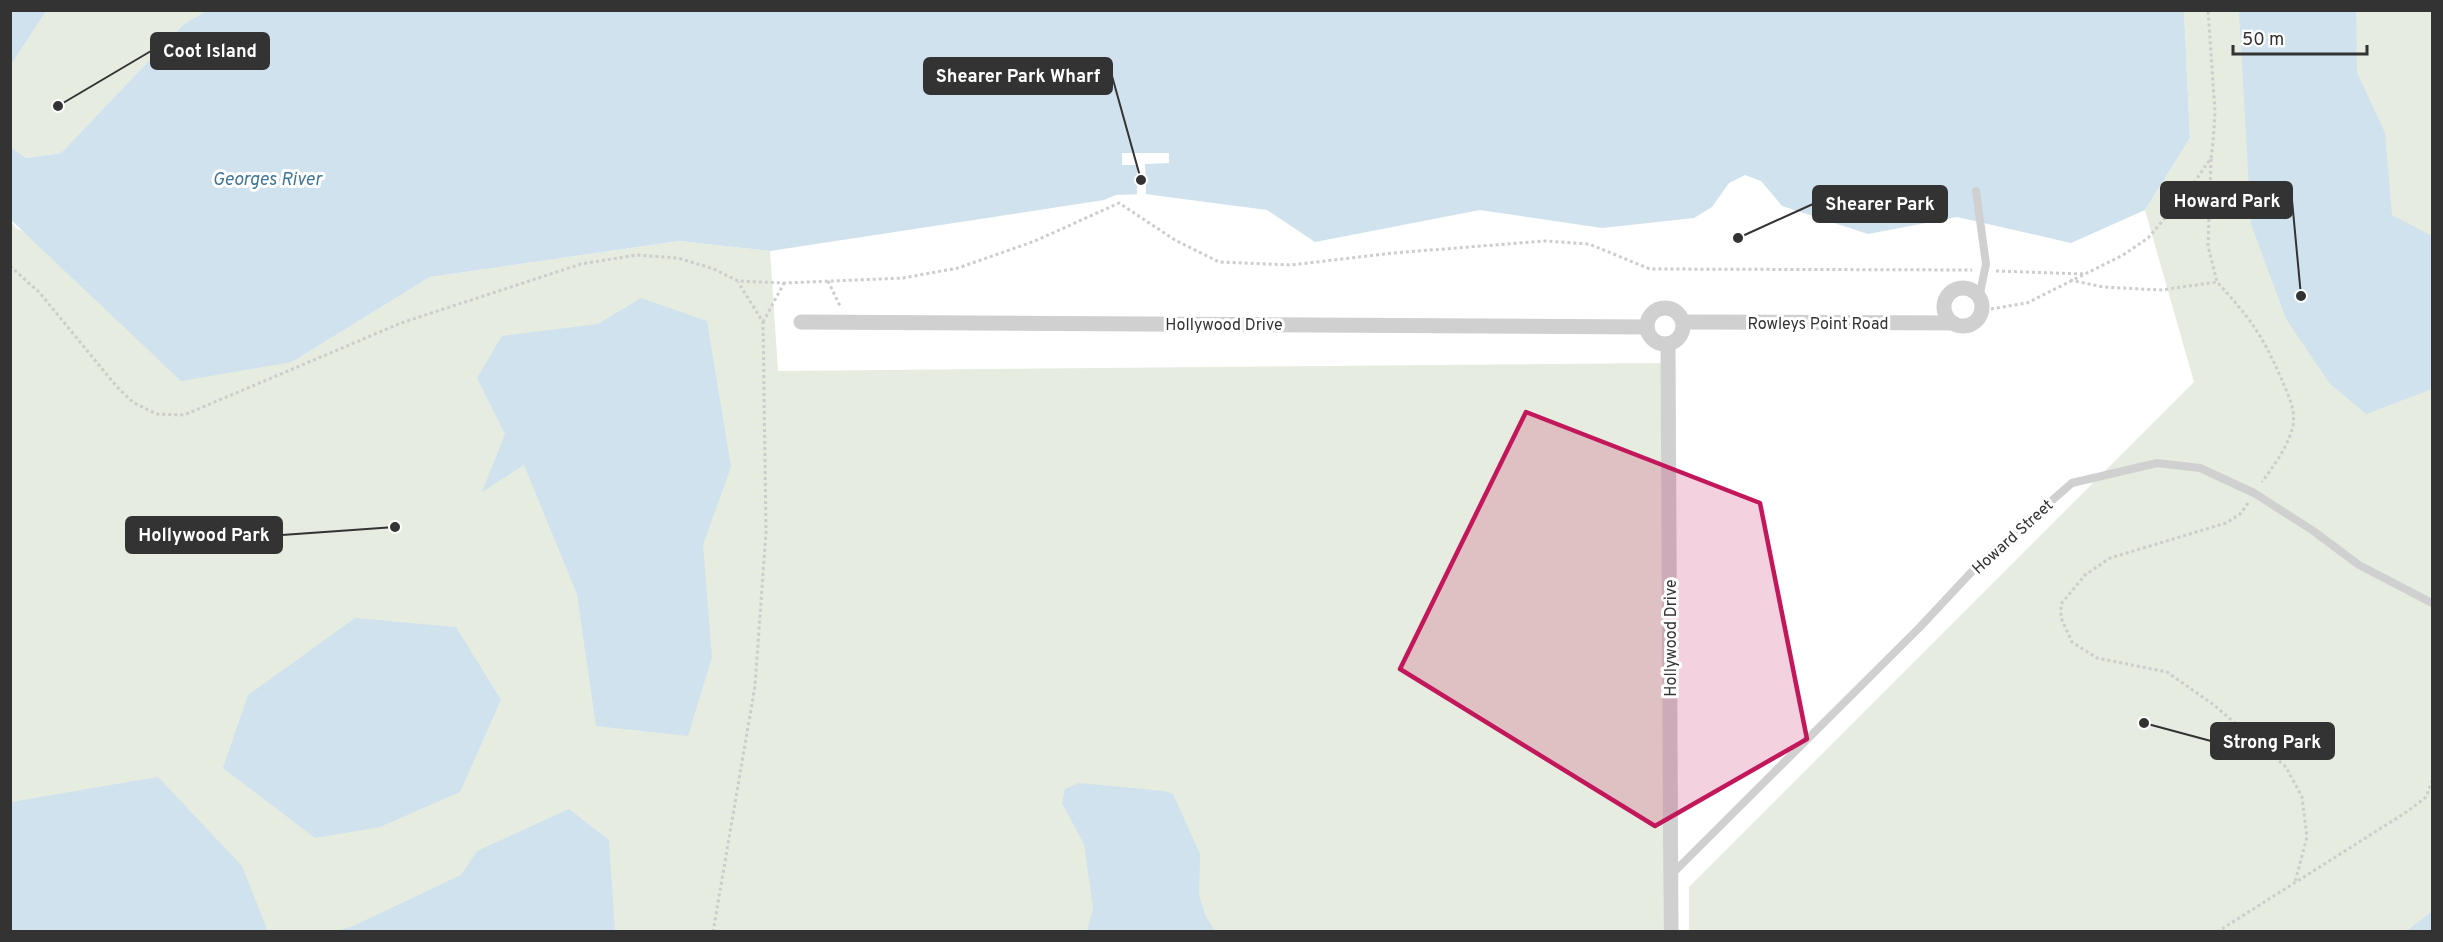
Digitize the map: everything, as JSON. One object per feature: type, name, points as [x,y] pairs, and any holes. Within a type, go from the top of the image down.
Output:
[{"type":"street","points":[[1953,323],[1948,319],[1944,308],[1952,291],[1970,290],[1980,304]]},
{"type":"street","name":"Rowleys Point Road","points":[[1683,322],[1953,323],[1965,326],[1970,324],[1980,304]]},
{"type":"street","points":[[1666,308],[1677,312],[1683,322],[1682,334],[1668,344],[1656,342],[1647,327],[1654,311],[1666,308]]},
{"type":"street","name":"Hollywood Drive","points":[[801,322],[1647,327]]},
{"type":"street","name":"Hollywood Drive","points":[[1668,344],[1671,932]]},
{"type":"lane","points":[[1976,191],[1985,270],[1980,304]]},
{"type":"lane","name":"Howard Street","points":[[1672,874],[1920,627],[1978,565],[2072,483],[2157,463],[2200,468],[2254,493],[2312,530],[2359,565],[2433,603]]},
{"type":"path","points":[[2208,10],[2215,112],[2208,246],[2217,282],[2247,314],[2266,343],[2292,405],[2293,426],[2281,456],[2240,514],[2226,523],[2110,558],[2085,575],[2061,604],[2061,618],[2072,642],[2097,658],[2167,672],[2214,705],[2286,767],[2302,797],[2307,837],[2295,882]]},
{"type":"path","points":[[1980,304],[2027,303],[2123,255],[2148,238],[2170,214],[2211,158]]},
{"type":"path","points":[[10,266],[39,292],[117,387],[134,403],[157,414],[184,415],[401,322],[581,264],[636,255],[678,258],[714,269],[737,281],[784,283],[903,278],[958,268],[1035,241],[1119,203],[1175,240],[1219,262],[1291,265],[1393,253],[1545,241],[1588,244],[1650,269],[1985,270],[2084,274]]},
{"type":"path","points":[[2070,280],[2103,286],[2161,290],[2217,282]]},
{"type":"path","points":[[737,281],[763,322]]},
{"type":"path","points":[[828,281],[848,322]]},
{"type":"path","points":[[713,932],[755,686],[766,532],[763,322],[784,283]]},
{"type":"path","points":[[2217,932],[2408,811],[2426,797],[2433,781]]},
{"type":"highlighted area","points":[[1526,412],[1760,503],[1807,739],[1655,826],[1400,669]]},
{"type":"shaded area","points":[[46,11],[206,11],[184,24],[61,153],[26,158],[11,147],[11,65]]},
{"type":"shaded area","points":[[2184,11],[2432,11],[2432,911],[2407,932],[1689,932],[1689,887],[2194,382],[2145,210],[2190,138]]},
{"type":"shaded area","points":[[10,220],[16,228],[292,362],[430,277],[679,241],[770,251],[778,371],[1665,363],[1663,931],[11,931]]},
{"type":"water","points":[[10,11],[46,11],[11,65]]},
{"type":"water","name":"Georges River","points":[[206,11],[2184,11],[2190,138],[2145,210],[2071,243],[1957,217],[1868,234],[1782,206],[1761,181],[1745,175],[1729,183],[1712,207],[1694,218],[1602,228],[1480,210],[1315,242],[1267,210],[1145,194],[1116,195],[1104,200],[770,251],[679,241],[430,277],[292,362],[181,381],[11,220],[11,147],[26,158],[61,153],[184,24]]},
{"type":"water","points":[[2239,11],[2356,11],[2357,72],[2385,133],[2392,215],[2432,236],[2432,389],[2366,414],[2330,384],[2286,319],[2251,224]]},
{"type":"water","points":[[641,298],[707,321],[731,467],[703,545],[712,657],[688,736],[596,726],[577,594],[524,465],[482,492],[505,434],[477,378],[502,336],[598,324]]},
{"type":"water","points":[[355,618],[456,627],[501,700],[460,792],[380,827],[315,838],[223,768],[248,695]]},
{"type":"water","points":[[158,777],[242,866],[267,929],[263,932],[11,931],[11,802]]},
{"type":"water","points":[[1079,783],[1164,791],[1173,794],[1200,854],[1199,895],[1206,917],[1215,931],[1087,931],[1093,909],[1084,844],[1062,803],[1065,789]]},
{"type":"water","points":[[569,809],[609,840],[615,931],[336,931],[351,927],[461,875],[477,851]]},
{"type":"water","points":[[2432,911],[2432,931],[2407,931]]},
{"type":"pier","points":[[1122,153],[1169,153],[1169,163],[1145,164],[1146,194],[1137,195],[1137,165],[1122,165]]},
{"type":"place","name":"Coot Island","points":[[58,106]]},
{"type":"place","name":"Shearer Park Wharf","points":[[1141,180]]},
{"type":"place","name":"Shearer Park","points":[[1738,238]]},
{"type":"place","name":"Howard Park","points":[[2301,296]]},
{"type":"place","name":"Hollywood Park","points":[[395,527]]},
{"type":"place","name":"Strong Park","points":[[2144,723]]}]
